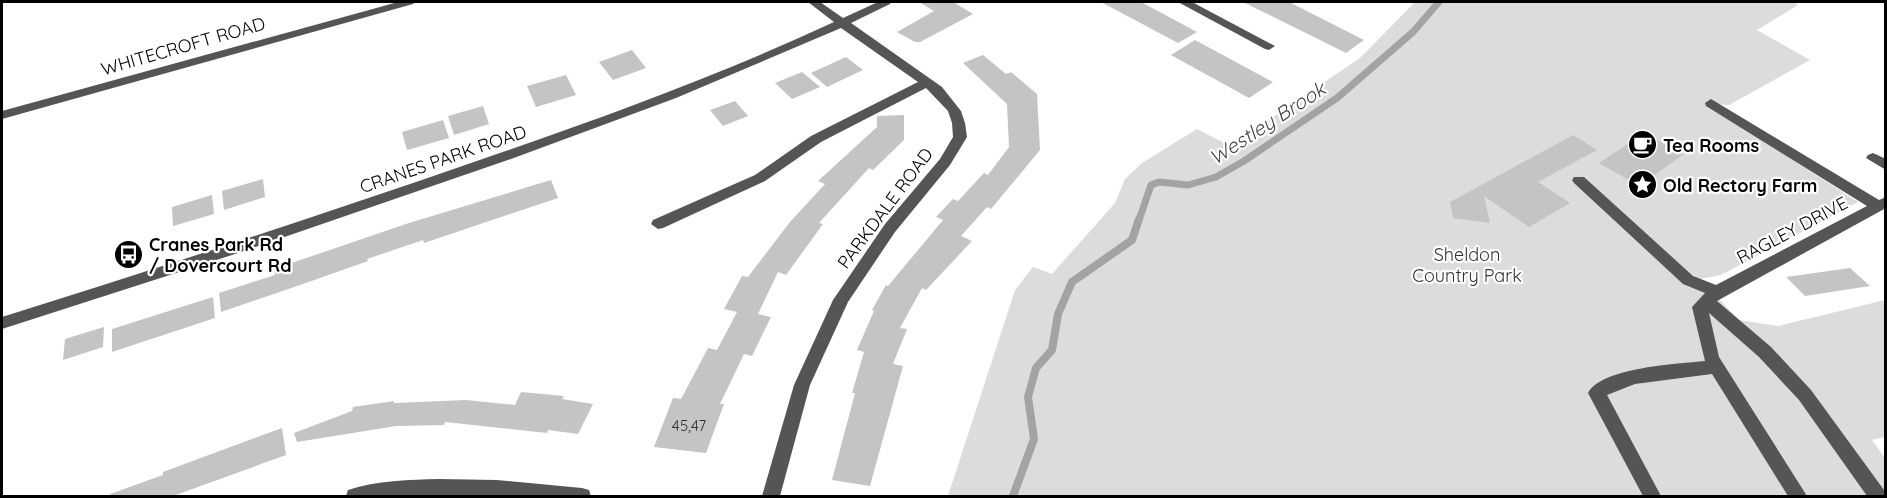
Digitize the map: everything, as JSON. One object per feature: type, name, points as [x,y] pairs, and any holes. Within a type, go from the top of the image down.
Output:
[{"type":"street","name":"WHITECROFT ROAD","points":[[2,115],[409,2]]},
{"type":"street","name":"PARKDALE ROAD","points":[[771,496],[802,386],[841,300],[890,228],[945,162],[960,137],[960,127],[950,103],[927,83],[813,2]]},
{"type":"street","name":"CRANES PARK ROAD","points":[[2,323],[246,246],[600,122],[842,23],[886,2]]},
{"type":"street","points":[[1184,2],[1269,46]]},
{"type":"street","points":[[658,224],[760,178],[816,139],[891,99],[927,83]]},
{"type":"street","points":[[1711,103],[1882,204]]},
{"type":"street","points":[[1873,158],[1886,166]]},
{"type":"street","points":[[1579,180],[1688,280],[1712,297],[1765,352],[1804,395],[1877,496]]},
{"type":"street","name":"RAGLEY DRIVE","points":[[1712,297],[1882,204]]},
{"type":"street","points":[[1712,297],[1700,307],[1711,358],[1798,496]]},
{"type":"street","points":[[1652,496],[1597,393],[1602,387],[1647,374],[1716,367]]},
{"type":"street","points":[[355,496],[372,492],[439,487],[509,489],[582,496]]},
{"type":"green space","name":"Sheldon Country Park","points":[[1415,2],[1794,2],[1798,5],[1757,30],[1810,60],[1729,105],[1706,104],[1858,202],[1721,275],[1700,279],[1739,320],[1778,326],[1885,300],[1885,437],[1872,440],[1885,458],[1885,496],[948,496],[1015,290],[1033,267],[1052,274],[1115,203],[1125,179],[1142,163],[1197,129],[1230,146],[1360,58]]},
{"type":"building","points":[[919,2],[953,2],[973,14],[920,42],[915,42],[897,32],[934,11]]},
{"type":"building","points":[[1101,2],[1141,2],[1197,32],[1178,43]]},
{"type":"building","points":[[1243,2],[1289,2],[1364,40],[1346,53]]},
{"type":"building","points":[[1195,40],[1273,82],[1249,98],[1171,55]]},
{"type":"building","points":[[632,50],[646,68],[613,80],[599,62]]},
{"type":"building","points":[[983,55],[1006,74],[1011,72],[1037,94],[1040,150],[991,209],[987,207],[961,236],[972,241],[926,290],[922,288],[900,328],[907,329],[893,364],[903,366],[870,486],[832,480],[864,352],[857,350],[874,311],[872,310],[886,285],[888,286],[943,220],[936,217],[953,199],[958,201],[984,173],[988,175],[1009,147],[1007,104],[963,63]]},
{"type":"building","points":[[846,57],[863,70],[827,87],[811,73]]},
{"type":"building","points":[[802,72],[820,87],[792,99],[775,83]]},
{"type":"building","points":[[566,75],[576,95],[536,107],[527,86]]},
{"type":"building","points":[[735,101],[748,116],[723,126],[710,110]]},
{"type":"building","points":[[483,106],[489,124],[454,135],[448,116]]},
{"type":"building","points":[[904,115],[904,140],[873,170],[869,168],[819,223],[823,224],[786,275],[778,272],[758,314],[771,317],[752,356],[744,354],[720,404],[724,404],[706,453],[654,447],[673,398],[681,399],[708,348],[717,350],[737,312],[724,309],[742,276],[748,277],[790,222],[825,184],[818,181],[877,127],[877,116]]},
{"type":"building","points":[[443,120],[449,138],[407,150],[402,132]]},
{"type":"building","points":[[1644,133],[1684,154],[1639,186],[1599,163]]},
{"type":"building","points":[[1573,135],[1597,150],[1538,182],[1570,203],[1529,227],[1484,196],[1490,223],[1453,218],[1450,202]]},
{"type":"building","points":[[263,179],[265,197],[224,210],[222,191]]},
{"type":"building","points":[[551,180],[558,198],[424,243],[423,240],[221,312],[219,293],[275,275],[274,269],[409,223]]},
{"type":"building","points":[[212,195],[214,214],[173,226],[172,207]]},
{"type":"building","points":[[1850,268],[1870,286],[1805,296],[1786,277]]},
{"type":"building","points":[[213,297],[215,318],[112,352],[112,329]]},
{"type":"building","points":[[104,327],[103,347],[63,360],[65,339]]},
{"type":"building","points":[[521,392],[564,396],[562,399],[593,404],[578,434],[445,422],[444,425],[396,426],[297,442],[294,433],[352,411],[353,407],[394,401],[394,403],[466,400],[515,405]]},
{"type":"building","points":[[282,428],[286,455],[173,496],[111,496],[110,494],[163,475],[163,472]]},
{"type":"waterway","name":"Westley Brook","points":[[1139,220],[1151,185],[1159,182],[1188,185],[1216,177],[1244,161],[1337,98],[1413,32],[1439,2]]},
{"type":"waterway","name":"Westley Brook","points":[[1013,496],[1034,439],[1028,397],[1036,368],[1052,350],[1058,314],[1072,282],[1132,240],[1139,219]]},
{"type":"place","name":"Tea Rooms","points":[[1642,145]]},
{"type":"place","name":"Old Rectory Farm","points":[[1642,185]]},
{"type":"place","name":"Cranes Park Rd / Dovercourt Rd","points":[[128,254]]}]
